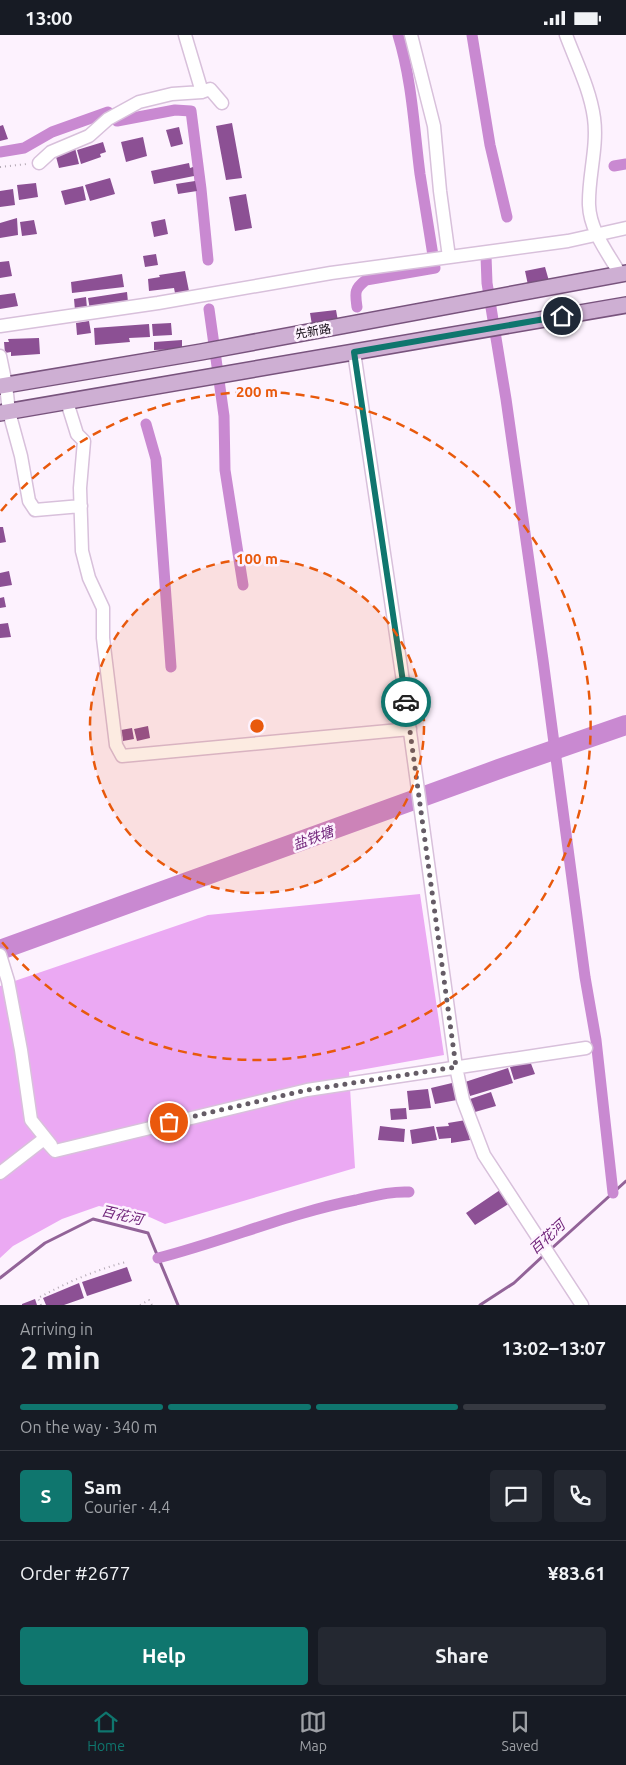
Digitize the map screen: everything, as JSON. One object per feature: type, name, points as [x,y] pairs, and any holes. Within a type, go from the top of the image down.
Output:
[{"type":"main road","name":"先新路","points":[[3,385],[201,352],[623,273]]},
{"type":"main road","points":[[4,412],[626,305]]},
{"type":"street","points":[[185,35],[202,92]]},
{"type":"street","points":[[411,35],[434,126],[449,257]]},
{"type":"street","points":[[566,35],[588,93],[594,118],[595,153],[589,206],[596,233],[623,273]]},
{"type":"street","points":[[39,163],[51,152],[89,136],[112,116],[140,102],[172,94],[202,92],[210,89],[222,103]]},
{"type":"street","points":[[0,326],[158,303],[331,273],[568,241],[596,233],[626,228]]},
{"type":"street","points":[[354,352],[410,729],[456,1067],[463,1100],[484,1155],[582,1305]]},
{"type":"street","points":[[0,356],[4,412],[21,456],[29,501],[35,510],[81,506]]},
{"type":"street","points":[[67,402],[78,434],[84,441],[80,488],[82,551],[89,578],[104,608],[103,638],[116,745],[122,756],[410,729]]},
{"type":"street","points":[[0,955],[8,981],[32,1120],[55,1151]]},
{"type":"street","points":[[55,1151],[307,1090],[586,1048]]},
{"type":"street","points":[[0,1173],[44,1139],[55,1151]]},
{"type":"path","points":[[0,167],[39,163]]},
{"type":"path","points":[[41,1305],[38,1298],[54,1289],[103,1268],[126,1262]]},
{"type":"path","points":[[140,1305],[149,1300],[152,1305]]},
{"type":"shaded area","points":[[420,894],[444,1055],[349,1072],[355,1168],[165,1224],[145,1215],[99,1206],[62,1219],[13,1246],[0,1258],[0,986],[208,915]]},
{"type":"building","points":[[232,123],[242,178],[226,180],[216,126]]},
{"type":"building","points":[[3,125],[8,139],[0,141],[0,126]]},
{"type":"building","points":[[179,127],[183,144],[171,147],[166,130]]},
{"type":"building","points":[[143,137],[147,156],[126,162],[121,142]]},
{"type":"building","points":[[103,142],[106,152],[100,154],[101,157],[81,164],[77,150]]},
{"type":"building","points":[[75,148],[79,164],[59,168],[55,153]]},
{"type":"building","points":[[189,163],[190,168],[193,167],[194,176],[154,184],[151,171]]},
{"type":"building","points":[[110,178],[115,194],[90,201],[85,185]]},
{"type":"building","points":[[195,181],[197,191],[178,194],[176,184]]},
{"type":"building","points":[[36,183],[38,197],[19,200],[17,185]]},
{"type":"building","points":[[83,186],[86,200],[65,205],[61,191]]},
{"type":"building","points":[[13,189],[15,205],[0,207],[0,191]]},
{"type":"building","points":[[246,194],[252,228],[235,231],[229,197]]},
{"type":"building","points":[[17,218],[18,235],[0,238],[0,223]]},
{"type":"building","points":[[165,219],[168,234],[154,237],[151,222]]},
{"type":"building","points":[[34,220],[37,234],[22,236],[20,222]]},
{"type":"building","points":[[156,254],[158,265],[145,267],[143,256]]},
{"type":"building","points":[[9,261],[12,276],[0,278],[0,262]]},
{"type":"building","points":[[545,267],[549,281],[528,285],[525,271]]},
{"type":"building","points":[[185,271],[189,291],[175,293],[174,288],[149,291],[148,279],[160,277],[159,275]]},
{"type":"building","points":[[122,274],[124,287],[72,293],[71,282]]},
{"type":"building","points":[[127,292],[128,302],[90,310],[88,298]]},
{"type":"building","points":[[15,293],[18,306],[0,309],[0,295]]},
{"type":"building","points":[[86,297],[87,308],[75,310],[74,299]]},
{"type":"building","points":[[336,310],[338,321],[312,325],[310,313]]},
{"type":"building","points":[[89,321],[91,333],[77,335],[76,323]]},
{"type":"building","points":[[171,323],[172,335],[153,336],[152,324]]},
{"type":"building","points":[[149,324],[150,337],[129,338],[130,342],[95,345],[94,328]]},
{"type":"building","points":[[39,338],[40,354],[11,356],[11,352],[5,353],[4,342],[9,342],[8,339]]},
{"type":"building","points":[[182,340],[182,349],[154,350],[154,342]]},
{"type":"building","points":[[0,527],[3,527],[6,542],[0,543]]},
{"type":"building","points":[[9,571],[12,585],[0,587],[0,573]]},
{"type":"building","points":[[4,597],[6,607],[0,608],[0,598]]},
{"type":"building","points":[[8,623],[11,637],[0,638],[0,624]]},
{"type":"building","points":[[148,726],[150,738],[137,741],[134,729]]},
{"type":"building","points":[[132,728],[134,739],[123,741],[121,730]]},
{"type":"building","points":[[530,1061],[535,1074],[514,1080],[510,1067]]},
{"type":"building","points":[[508,1068],[513,1083],[470,1096],[465,1082]]},
{"type":"building","points":[[452,1083],[457,1100],[435,1104],[431,1088]]},
{"type":"building","points":[[428,1089],[431,1108],[409,1110],[407,1091]]},
{"type":"building","points":[[491,1092],[496,1106],[475,1112],[470,1099]]},
{"type":"building","points":[[406,1108],[407,1119],[391,1120],[390,1109]]},
{"type":"building","points":[[466,1120],[470,1140],[451,1143],[451,1138],[439,1139],[436,1127],[449,1126],[448,1123]]},
{"type":"building","points":[[380,1126],[405,1129],[404,1142],[378,1140]]},
{"type":"building","points":[[434,1126],[437,1140],[412,1144],[410,1130]]},
{"type":"building","points":[[500,1190],[510,1203],[475,1225],[466,1213]]},
{"type":"building","points":[[127,1267],[132,1281],[87,1296],[82,1282]]},
{"type":"building","points":[[79,1283],[84,1298],[64,1305],[46,1305],[43,1298]]},
{"type":"building","points":[[35,1299],[37,1305],[22,1305],[22,1304]]},
{"type":"waterway","points":[[357,307],[356,292],[359,286],[366,280],[435,268],[420,174],[410,87],[398,35]]},
{"type":"waterway","points":[[472,35],[490,145],[507,217]]},
{"type":"waterway","points":[[0,152],[24,148],[52,132],[108,112],[117,121],[175,110],[191,111],[208,260]]},
{"type":"waterway","points":[[614,166],[626,164]]},
{"type":"waterway","points":[[486,256],[487,283],[506,399],[585,977],[596,1040],[613,1193]]},
{"type":"waterway","points":[[209,309],[224,416],[225,470],[243,585]]},
{"type":"waterway","points":[[146,424],[156,459],[171,667]]},
{"type":"waterway","name":"盐铁塘","points":[[0,950],[499,769],[626,725]]},
{"type":"waterway","name":"百花河","points":[[551,1249],[626,1181]]},
{"type":"waterway","points":[[158,1258],[306,1212],[382,1194],[409,1192]]},
{"type":"waterway","name":"百花河","points":[[0,1278],[45,1243],[93,1219],[148,1233],[178,1305]]},
{"type":"waterway","name":"百花河","points":[[480,1305],[514,1283],[544,1255]]},
{"type":"way so far","points":[[169,1122],[307,1090],[456,1067],[406,702]]},
{"type":"route","points":[[406,702],[354,352],[562,316]]}]
